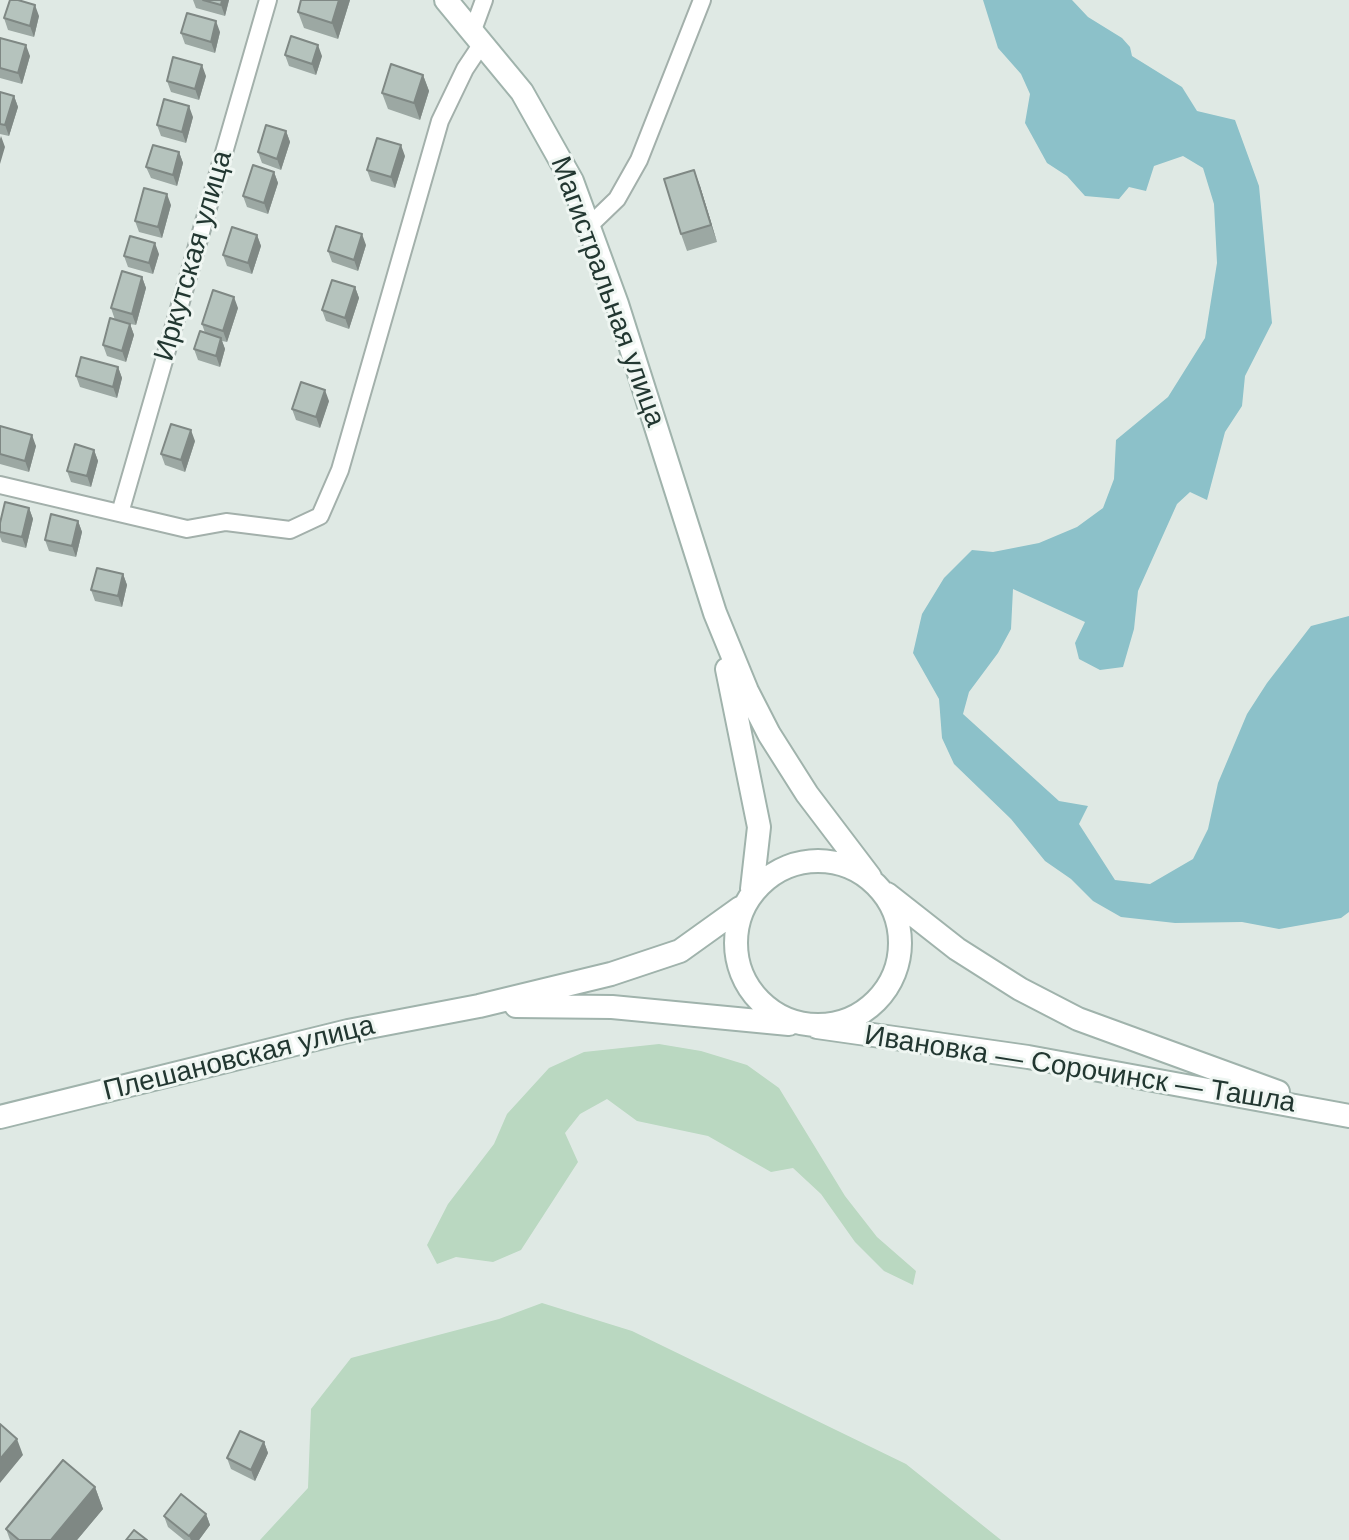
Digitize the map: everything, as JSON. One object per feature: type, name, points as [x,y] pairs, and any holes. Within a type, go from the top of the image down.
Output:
[{"type":"main road","name":"Магистральная улица","points":[[446,0],[478,36],[549,135],[589,226],[715,613],[769,734],[807,794],[878,885]]},
{"type":"main road","name":"Магистральная улица","points":[[715,613],[759,827],[746,899]]},
{"type":"main road","name":"Ивановка — Сорочинск — Ташла","points":[[807,863],[847,865],[878,885],[957,949],[1020,989],[1078,1019],[1346,1115],[1028,1057],[807,1026],[773,1012],[756,997],[744,978],[737,943],[746,899],[786,868],[807,863]]},
{"type":"main road","name":"Ивановка — Сорочинск — Ташла","points":[[807,1026],[863,1012],[879,999],[891,981],[899,960],[900,939],[878,885]]},
{"type":"main road","points":[[479,1006],[611,974],[680,951],[746,899]]},
{"type":"main road","points":[[479,1006],[612,1007],[807,1026]]},
{"type":"main road","name":"Плешановская улица","points":[[0,1117],[348,1031],[479,1006]]},
{"type":"street","name":"Иркутская улица","points":[[120,513],[268,0]]},
{"type":"street","points":[[0,485],[187,529],[226,522],[290,530],[320,516],[340,470],[440,121],[478,36],[484,0]]},
{"type":"street","points":[[589,226],[617,199],[639,160],[702,0]]},
{"type":"green space","points":[[659,1044],[701,1051],[747,1065],[779,1088],[845,1196],[877,1237],[916,1271],[913,1285],[884,1271],[855,1242],[821,1194],[793,1168],[771,1172],[708,1136],[637,1121],[607,1099],[580,1114],[565,1133],[578,1162],[521,1250],[493,1262],[456,1257],[437,1264],[427,1245],[448,1204],[494,1144],[507,1114],[549,1068],[584,1052]]},
{"type":"green space","points":[[542,1303],[632,1331],[906,1464],[1001,1540],[260,1540],[308,1488],[311,1409],[351,1358],[499,1319]]},
{"type":"water","points":[[983,0],[1072,0],[1088,17],[1122,38],[1130,47],[1132,56],[1182,87],[1197,111],[1235,120],[1259,186],[1272,323],[1245,376],[1242,406],[1225,432],[1207,500],[1190,492],[1177,504],[1138,591],[1134,629],[1123,667],[1100,670],[1079,659],[1075,643],[1085,622],[1013,589],[1011,629],[998,653],[969,692],[963,714],[1059,801],[1088,806],[1079,824],[1115,880],[1150,884],[1193,859],[1208,829],[1218,783],[1247,714],[1267,683],[1311,626],[1349,616],[1349,912],[1341,918],[1279,929],[1242,922],[1175,923],[1121,917],[1093,901],[1071,879],[1045,861],[1011,819],[954,764],[942,738],[939,699],[913,653],[922,614],[944,578],[972,550],[993,552],[1039,543],[1077,527],[1103,508],[1114,479],[1116,440],[1168,397],[1205,338],[1217,263],[1214,204],[1203,168],[1183,156],[1154,166],[1146,191],[1129,187],[1119,199],[1085,196],[1067,176],[1047,163],[1025,123],[1030,94],[1021,74],[998,48]]},
{"type":"building","points":[[10,0],[35,5],[30,26],[4,18]]},
{"type":"building","points":[[203,0],[222,0],[221,5]]},
{"type":"building","points":[[301,0],[339,0],[332,23],[298,12]]},
{"type":"building","points":[[187,13],[216,21],[211,42],[181,33]]},
{"type":"building","points":[[291,36],[318,45],[312,64],[285,55]]},
{"type":"building","points":[[0,38],[26,45],[18,73],[0,68]]},
{"type":"building","points":[[173,57],[202,65],[195,89],[167,81]]},
{"type":"building","points":[[391,64],[423,75],[414,103],[382,93]]},
{"type":"building","points":[[0,92],[14,96],[5,125],[0,124]]},
{"type":"building","points":[[164,99],[189,106],[182,132],[157,125]]},
{"type":"building","points":[[266,125],[286,131],[277,159],[258,152]]},
{"type":"building","points":[[377,138],[401,145],[391,177],[367,170]]},
{"type":"building","points":[[153,145],[179,152],[173,175],[146,167]]},
{"type":"building","points":[[253,165],[274,172],[264,203],[243,196]]},
{"type":"building","points":[[694,170],[711,225],[681,234],[664,179]]},
{"type":"building","points":[[144,188],[167,194],[158,227],[135,221]]},
{"type":"building","points":[[336,226],[362,234],[354,260],[328,251]]},
{"type":"building","points":[[232,227],[257,235],[248,263],[223,255]]},
{"type":"building","points":[[130,236],[155,243],[149,263],[124,256]]},
{"type":"building","points":[[122,271],[142,277],[132,314],[111,308]]},
{"type":"building","points":[[332,280],[355,287],[345,318],[322,310]]},
{"type":"building","points":[[213,290],[234,297],[223,331],[202,324]]},
{"type":"building","points":[[110,318],[130,324],[122,351],[103,345]]},
{"type":"building","points":[[200,331],[221,338],[216,356],[194,349]]},
{"type":"building","points":[[81,357],[118,367],[113,387],[76,376]]},
{"type":"building","points":[[301,382],[325,390],[316,417],[292,409]]},
{"type":"building","points":[[171,424],[191,430],[181,460],[161,454]]},
{"type":"building","points":[[0,426],[32,435],[25,461],[0,454]]},
{"type":"building","points":[[75,444],[94,450],[87,476],[67,471]]},
{"type":"building","points":[[5,502],[29,508],[22,537],[0,532]]},
{"type":"building","points":[[51,514],[78,521],[72,546],[45,540]]},
{"type":"building","points":[[97,568],[123,574],[118,596],[91,590]]},
{"type":"building","points":[[0,1424],[17,1439],[0,1459]]},
{"type":"building","points":[[240,1431],[264,1442],[251,1470],[227,1458]]},
{"type":"building","points":[[63,1460],[95,1487],[51,1540],[19,1540],[6,1529]]},
{"type":"building","points":[[181,1494],[206,1514],[189,1536],[164,1516]]},
{"type":"building","points":[[134,1530],[147,1540],[126,1540]]}]
